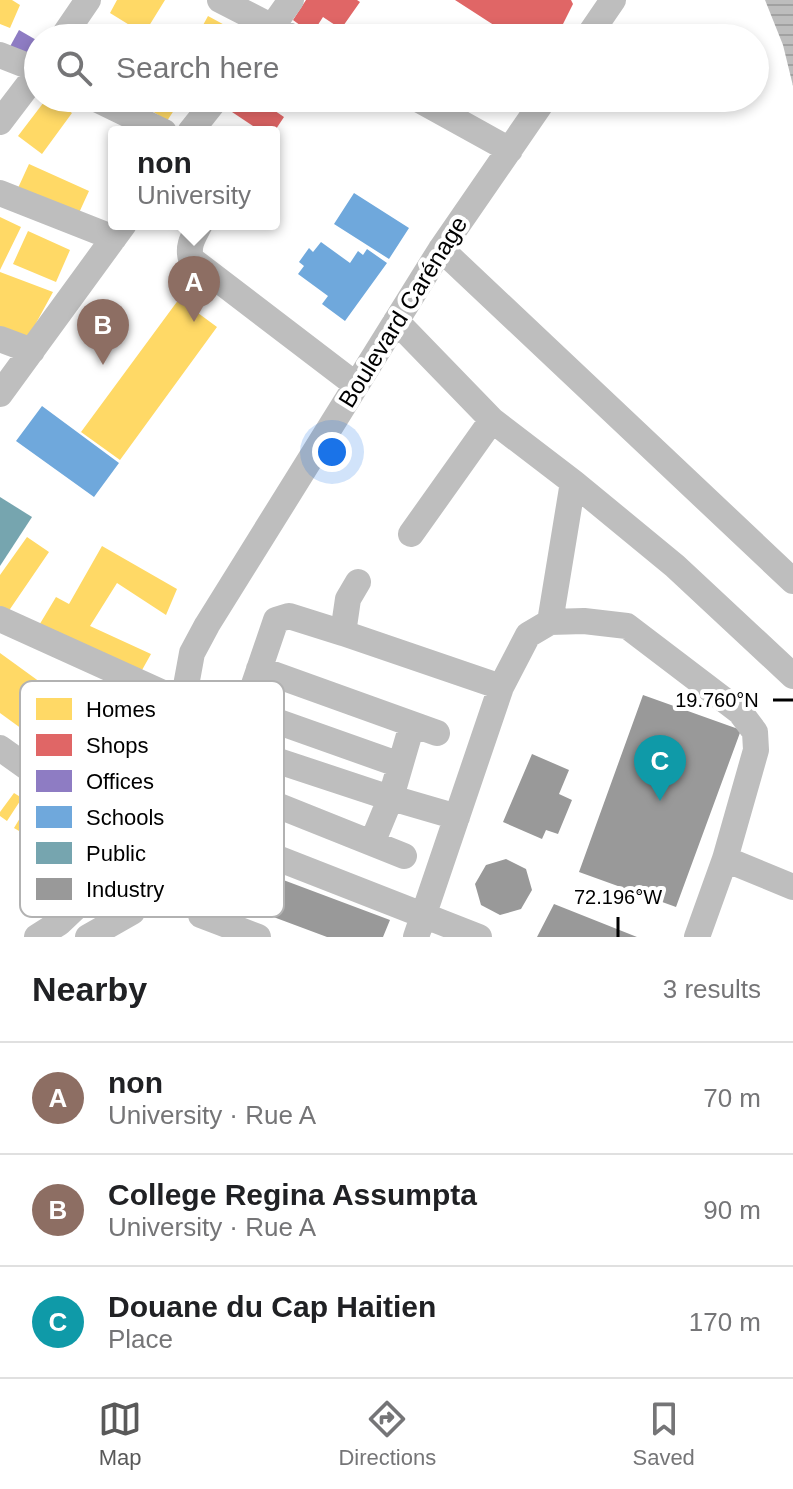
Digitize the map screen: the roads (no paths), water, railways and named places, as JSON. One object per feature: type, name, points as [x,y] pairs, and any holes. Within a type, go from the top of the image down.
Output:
[{"type":"street","points":[[72,24],[88,0]]},
{"type":"street","points":[[220,0],[260,24]]},
{"type":"street","points":[[281,24],[291,0]]},
{"type":"street","points":[[597,24],[613,0]]},
{"type":"street","points":[[0,55],[24,65]]},
{"type":"street","points":[[0,122],[24,90]]},
{"type":"street","points":[[123,112],[152,126]]},
{"type":"street","points":[[441,112],[510,150]]},
{"type":"street","name":"Boulevard Carénage","points":[[187,681],[192,653],[207,625],[441,249],[536,112]]},
{"type":"street","points":[[0,193],[108,227]]},
{"type":"street","points":[[197,230],[188,251],[191,259],[356,385]]},
{"type":"street","points":[[0,394],[119,231]]},
{"type":"street","points":[[441,249],[793,581]]},
{"type":"street","points":[[396,321],[492,420],[675,566],[793,676]]},
{"type":"street","points":[[0,339],[32,351]]},
{"type":"street","points":[[411,534],[492,420]]},
{"type":"street","points":[[550,622],[573,482]]},
{"type":"street","points":[[343,633],[348,599],[358,582]]},
{"type":"street","points":[[255,681],[274,624],[279,618],[289,616],[501,687]]},
{"type":"street","points":[[0,619],[137,681]]},
{"type":"street","points":[[420,926],[501,687],[528,635],[550,622],[584,621],[627,626],[740,712],[755,732],[756,750],[725,859],[697,937]]},
{"type":"street","points":[[259,669],[425,729],[400,765],[372,843]]},
{"type":"street","points":[[284,724],[400,765]]},
{"type":"street","points":[[0,748],[20,762]]},
{"type":"street","points":[[284,762],[457,817]]},
{"type":"street","points":[[284,808],[404,856]]},
{"type":"street","points":[[725,859],[793,887]]},
{"type":"street","points":[[284,865],[420,926],[479,937]]},
{"type":"street","name":"Boulevard Carénage","points":[[57,932],[71,917]]},
{"type":"street","points":[[88,937],[123,917]]},
{"type":"street","points":[[197,926],[258,937]]},
{"type":"place","name":"non","points":[[194,322]]},
{"type":"place","name":"College Regina Assumpta","points":[[103,365]]},
{"type":"place","name":"Douane du Cap Haitien","points":[[660,801]]}]
